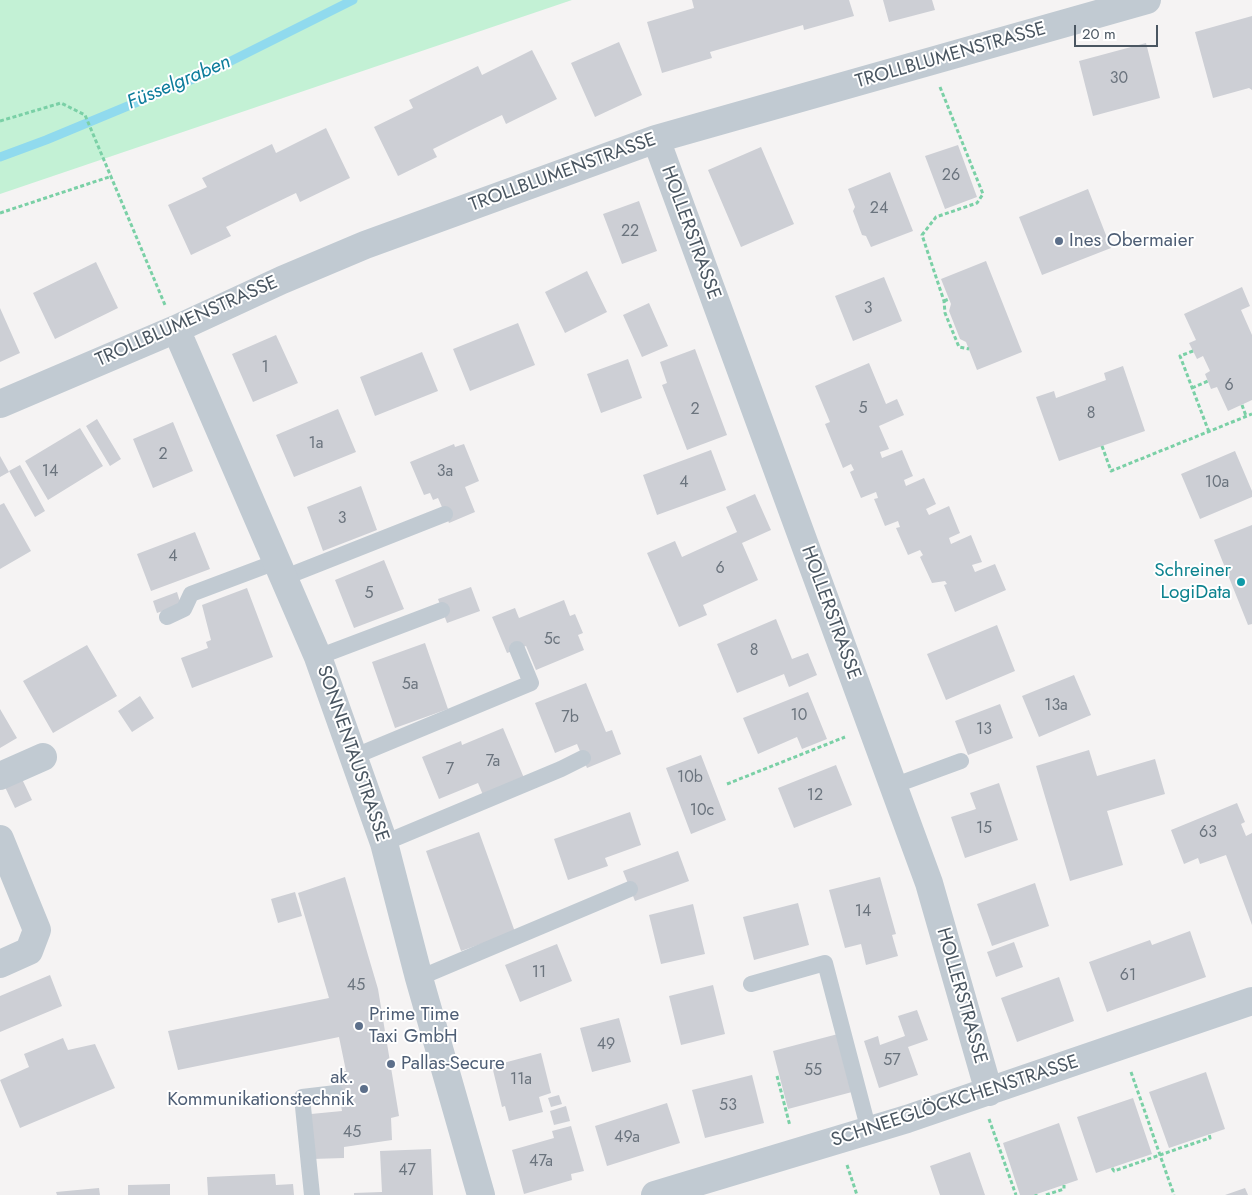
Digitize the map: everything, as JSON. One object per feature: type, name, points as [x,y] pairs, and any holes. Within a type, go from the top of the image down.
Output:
[{"type":"street","name":"TROLLBLUMENSTRASSE","points":[[0,404],[176,330],[282,280],[365,245],[656,139],[1147,0]]},
{"type":"street","name":"HOLLERSTRASSE","points":[[656,139],[929,883],[985,1093]]},
{"type":"street","name":"SONNENTAUSTRASSE","points":[[176,330],[318,657],[384,843],[419,978],[481,1195]]},
{"type":"street","points":[[0,776],[43,757]]},
{"type":"street","points":[[0,839],[37,930],[29,952],[0,964]]},
{"type":"street","name":"SCHNEEGLÖCKCHENSTRASSE","points":[[655,1195],[869,1131],[1252,1001]]},
{"type":"lane","points":[[167,618],[184,609],[190,594],[279,570],[446,514]]},
{"type":"lane","points":[[318,657],[442,610]]},
{"type":"lane","points":[[353,757],[530,683],[518,649]]},
{"type":"lane","points":[[384,843],[583,758]]},
{"type":"lane","points":[[894,786],[961,761]]},
{"type":"lane","points":[[419,978],[630,889]]},
{"type":"lane","points":[[750,984],[826,963],[869,1131]]},
{"type":"lane","points":[[312,1195],[302,1097],[336,1093]]},
{"type":"path","points":[[930,61],[983,194],[977,204],[936,217],[922,235],[944,301],[945,313],[959,347],[969,349]]},
{"type":"path","points":[[0,121],[61,103],[85,115],[94,132],[176,330]]},
{"type":"path","points":[[0,212],[112,176]]},
{"type":"path","points":[[944,301],[949,299]]},
{"type":"path","points":[[1193,351],[1180,356],[1209,432]]},
{"type":"path","points":[[1192,388],[1208,381]]},
{"type":"path","points":[[1242,405],[1246,416]]},
{"type":"path","points":[[1102,446],[1111,471],[1252,414]]},
{"type":"path","points":[[727,784],[871,727]]},
{"type":"path","points":[[1122,1046],[1174,1195]]},
{"type":"path","points":[[777,1076],[786,1108]]},
{"type":"path","points":[[985,1093],[1016,1195]]},
{"type":"path","points":[[1112,1168],[1114,1170],[1160,1155],[1182,1145],[1210,1138],[1209,1134]]},
{"type":"path","points":[[1046,1195],[1064,1189],[1064,1185]]},
{"type":"green space","points":[[0,0],[572,0],[0,194]]},
{"type":"building","points":[[692,0],[849,0],[854,16],[804,30],[803,25],[710,52],[712,58],[662,73],[647,22],[694,8]]},
{"type":"building","points":[[883,0],[932,0],[935,10],[889,22]]},
{"type":"building","points":[[1252,16],[1252,90],[1249,88],[1213,98],[1195,32]]},
{"type":"building","points":[[619,42],[642,95],[595,117],[571,63]]},
{"type":"building","points":[[1146,43],[1160,98],[1093,116],[1079,61]]},
{"type":"building","points":[[532,50],[557,99],[506,124],[502,115],[475,128],[433,149],[437,157],[398,176],[374,127],[413,108],[409,100],[478,66],[482,75]]},
{"type":"building","points":[[326,128],[350,178],[300,202],[296,193],[271,205],[226,227],[231,236],[191,255],[168,205],[207,187],[202,178],[272,144],[276,153]]},
{"type":"building","points":[[958,145],[977,197],[945,209],[925,156]]},
{"type":"building","points":[[761,147],[794,224],[741,247],[708,170]]},
{"type":"building","points":[[890,172],[913,231],[871,247],[866,236],[862,235],[853,211],[855,207],[848,189]]},
{"type":"building","points":[[1088,189],[1111,248],[1042,275],[1019,217]]},
{"type":"building","points":[[639,201],[657,251],[622,264],[603,214]]},
{"type":"building","points":[[986,261],[1022,352],[977,370],[966,342],[960,339],[949,311],[951,304],[941,279]]},
{"type":"building","points":[[96,262],[118,308],[55,339],[33,293]]},
{"type":"building","points":[[587,271],[607,312],[565,333],[545,292]]},
{"type":"building","points":[[884,277],[902,321],[853,341],[835,296]]},
{"type":"building","points":[[1242,287],[1250,306],[1241,310],[1252,335],[1252,400],[1228,411],[1217,387],[1211,389],[1205,374],[1210,371],[1203,356],[1197,359],[1189,343],[1196,340],[1184,314]]},
{"type":"building","points":[[649,303],[668,346],[642,357],[623,315]]},
{"type":"building","points":[[0,308],[20,353],[0,362]]},
{"type":"building","points":[[518,323],[535,365],[470,391],[453,349]]},
{"type":"building","points":[[276,335],[298,383],[253,402],[232,354]]},
{"type":"building","points":[[695,349],[727,435],[687,450],[662,385],[667,383],[660,362]]},
{"type":"building","points":[[422,352],[438,391],[375,416],[360,377]]},
{"type":"building","points":[[628,359],[642,398],[601,413],[587,374]]},
{"type":"building","points":[[869,363],[886,404],[897,399],[904,415],[879,426],[889,449],[880,452],[882,458],[902,450],[913,476],[904,480],[906,486],[924,478],[936,504],[926,509],[929,515],[949,506],[960,533],[949,538],[951,544],[971,535],[982,562],[972,565],[975,572],[995,564],[1006,590],[955,612],[944,585],[947,584],[945,581],[932,583],[920,557],[923,555],[920,550],[908,555],[896,528],[900,527],[898,521],[885,526],[874,499],[878,498],[876,492],[861,498],[850,472],[854,470],[851,464],[843,468],[825,424],[830,422],[815,386]]},
{"type":"building","points":[[1123,366],[1145,431],[1059,461],[1036,397],[1054,391],[1056,398],[1106,380],[1104,373]]},
{"type":"building","points":[[338,409],[356,452],[294,477],[276,435]]},
{"type":"building","points":[[97,419],[121,459],[110,466],[86,426]]},
{"type":"building","points":[[173,422],[193,471],[153,488],[133,439]]},
{"type":"building","points":[[80,428],[103,466],[48,500],[25,461]]},
{"type":"building","points":[[454,444],[455,447],[464,444],[479,481],[465,487],[475,512],[449,523],[438,498],[433,500],[430,493],[424,495],[410,462]]},
{"type":"building","points":[[711,450],[726,490],[657,515],[643,475]]},
{"type":"building","points":[[1235,451],[1252,491],[1252,497],[1200,519],[1181,474]]},
{"type":"building","points":[[0,456],[9,472],[0,477]]},
{"type":"building","points":[[20,465],[45,511],[35,517],[9,471]]},
{"type":"building","points":[[361,486],[377,530],[323,551],[307,507]]},
{"type":"building","points":[[755,494],[771,530],[742,543],[758,580],[703,605],[707,615],[679,627],[647,553],[675,541],[682,557],[737,532],[726,507]]},
{"type":"building","points":[[4,503],[31,551],[0,569],[0,505]]},
{"type":"building","name":"Schreiner LogiData","points":[[1252,525],[1252,624],[1248,625],[1214,540]]},
{"type":"building","points":[[195,532],[210,569],[151,591],[137,554]]},
{"type":"building","points":[[384,560],[404,609],[354,628],[335,580]]},
{"type":"building","points":[[471,587],[480,611],[447,623],[438,599]]},
{"type":"building","points":[[247,588],[273,657],[192,688],[181,658],[208,648],[206,642],[211,640],[202,605]]},
{"type":"building","points":[[177,592],[181,605],[157,613],[153,601]]},
{"type":"building","points":[[564,600],[570,616],[575,614],[583,633],[578,635],[584,650],[536,670],[526,646],[507,653],[492,617],[515,608],[519,618]]},
{"type":"building","points":[[776,619],[792,659],[808,653],[817,675],[789,687],[784,674],[737,693],[717,644]]},
{"type":"building","points":[[997,625],[1015,671],[946,700],[927,654]]},
{"type":"building","points":[[425,643],[448,709],[395,728],[372,662]]},
{"type":"building","points":[[87,645],[117,696],[53,733],[23,681]]},
{"type":"building","points":[[1074,675],[1091,715],[1039,737],[1022,696]]},
{"type":"building","points":[[586,683],[606,732],[612,730],[621,754],[587,768],[577,744],[555,753],[535,703]]},
{"type":"building","points":[[808,692],[827,739],[802,749],[797,737],[758,754],[743,718]]},
{"type":"building","points":[[140,696],[154,718],[132,732],[118,711]]},
{"type":"building","points":[[1000,704],[1013,738],[968,755],[955,721]]},
{"type":"building","points":[[0,709],[17,738],[0,748]]},
{"type":"building","points":[[503,728],[524,778],[483,795],[478,783],[439,799],[422,757],[461,741],[462,745]]},
{"type":"building","points":[[1089,750],[1097,776],[1155,759],[1165,794],[1107,811],[1123,865],[1070,881],[1036,766]]},
{"type":"building","points":[[701,755],[726,820],[691,834],[666,768]]},
{"type":"building","points":[[836,765],[852,805],[794,828],[778,788]]},
{"type":"building","points":[[22,779],[32,800],[15,808],[5,787]]},
{"type":"building","points":[[999,783],[1018,840],[965,858],[951,817],[976,809],[970,793]]},
{"type":"building","points":[[1237,803],[1245,822],[1241,824],[1246,836],[1252,833],[1252,925],[1226,855],[1200,864],[1198,858],[1184,864],[1171,830]]},
{"type":"building","points":[[630,812],[641,845],[605,858],[608,866],[568,880],[554,839]]},
{"type":"building","points":[[479,832],[515,932],[461,951],[426,851]]},
{"type":"building","points":[[678,851],[689,881],[635,901],[623,871]]},
{"type":"building","points":[[345,877],[378,989],[399,1116],[391,1118],[392,1140],[344,1147],[344,1158],[312,1159],[311,1114],[342,1111],[335,1073],[346,1071],[339,1037],[178,1070],[168,1031],[329,998],[298,893]]},
{"type":"building","points":[[880,877],[896,934],[892,935],[898,956],[866,965],[861,944],[845,948],[829,890]]},
{"type":"building","points":[[1035,883],[1049,926],[992,946],[977,904]]},
{"type":"building","points":[[295,892],[302,916],[278,923],[271,899]]},
{"type":"building","points":[[798,903],[809,945],[754,960],[743,917]]},
{"type":"building","points":[[693,904],[705,954],[661,964],[649,915]]},
{"type":"building","points":[[1190,931],[1206,977],[1107,1012],[1089,962],[1150,940],[1152,945]]},
{"type":"building","points":[[1014,942],[1023,967],[996,977],[987,952]]},
{"type":"building","points":[[557,944],[572,981],[520,1002],[505,965]]},
{"type":"building","points":[[50,975],[62,1006],[0,1032],[0,996]]},
{"type":"building","points":[[1059,977],[1074,1021],[1017,1042],[1001,998]]},
{"type":"building","points":[[713,985],[725,1034],[681,1045],[669,996]]},
{"type":"building","points":[[917,1010],[928,1040],[908,1047],[918,1075],[879,1088],[864,1041],[878,1036],[880,1045],[905,1036],[898,1016]]},
{"type":"building","points":[[619,1018],[631,1062],[592,1072],[580,1028]]},
{"type":"building","points":[[838,1034],[852,1092],[788,1109],[773,1051]]},
{"type":"building","points":[[63,1038],[68,1050],[95,1044],[115,1088],[20,1128],[0,1080],[29,1067],[24,1054]]},
{"type":"building","points":[[541,1053],[551,1093],[539,1097],[543,1112],[509,1121],[505,1106],[502,1107],[492,1066]]},
{"type":"building","points":[[1206,1072],[1225,1129],[1169,1148],[1149,1092]]},
{"type":"building","points":[[752,1075],[764,1123],[705,1138],[692,1090]]},
{"type":"building","points":[[559,1095],[562,1104],[551,1107],[548,1098]]},
{"type":"building","points":[[1133,1098],[1152,1154],[1096,1173],[1077,1117]]},
{"type":"building","points":[[667,1103],[680,1143],[607,1166],[595,1126]]},
{"type":"building","points":[[566,1106],[570,1121],[554,1125],[550,1111]]},
{"type":"building","points":[[1059,1123],[1078,1180],[1034,1195],[1020,1195],[1003,1143]]},
{"type":"building","points":[[571,1126],[584,1171],[571,1174],[572,1180],[524,1194],[512,1150],[554,1138],[552,1131]]},
{"type":"building","points":[[431,1149],[433,1195],[354,1195],[354,1193],[382,1192],[380,1151]]},
{"type":"building","points":[[970,1152],[985,1195],[940,1195],[930,1166]]},
{"type":"building","points":[[275,1174],[276,1185],[293,1184],[294,1195],[208,1195],[207,1177]]},
{"type":"building","points":[[170,1184],[170,1195],[128,1195],[128,1185]]},
{"type":"building","points":[[99,1188],[100,1195],[57,1195],[56,1192]]},
{"type":"building","points":[[1245,1188],[1248,1195],[1225,1195]]},
{"type":"waterway","name":"Füsselgraben","points":[[0,157],[46,140],[205,74],[353,0]]},
{"type":"place","name":"Ines Obermaier","points":[[1059,241]]},
{"type":"place","name":"Schreiner LogiData","points":[[1241,582]]},
{"type":"place","name":"Prime Time Taxi GmbH","points":[[359,1026]]},
{"type":"place","name":"Pallas-Secure","points":[[391,1064]]},
{"type":"place","name":"ak. Kommunikationstechnik","points":[[364,1089]]}]
